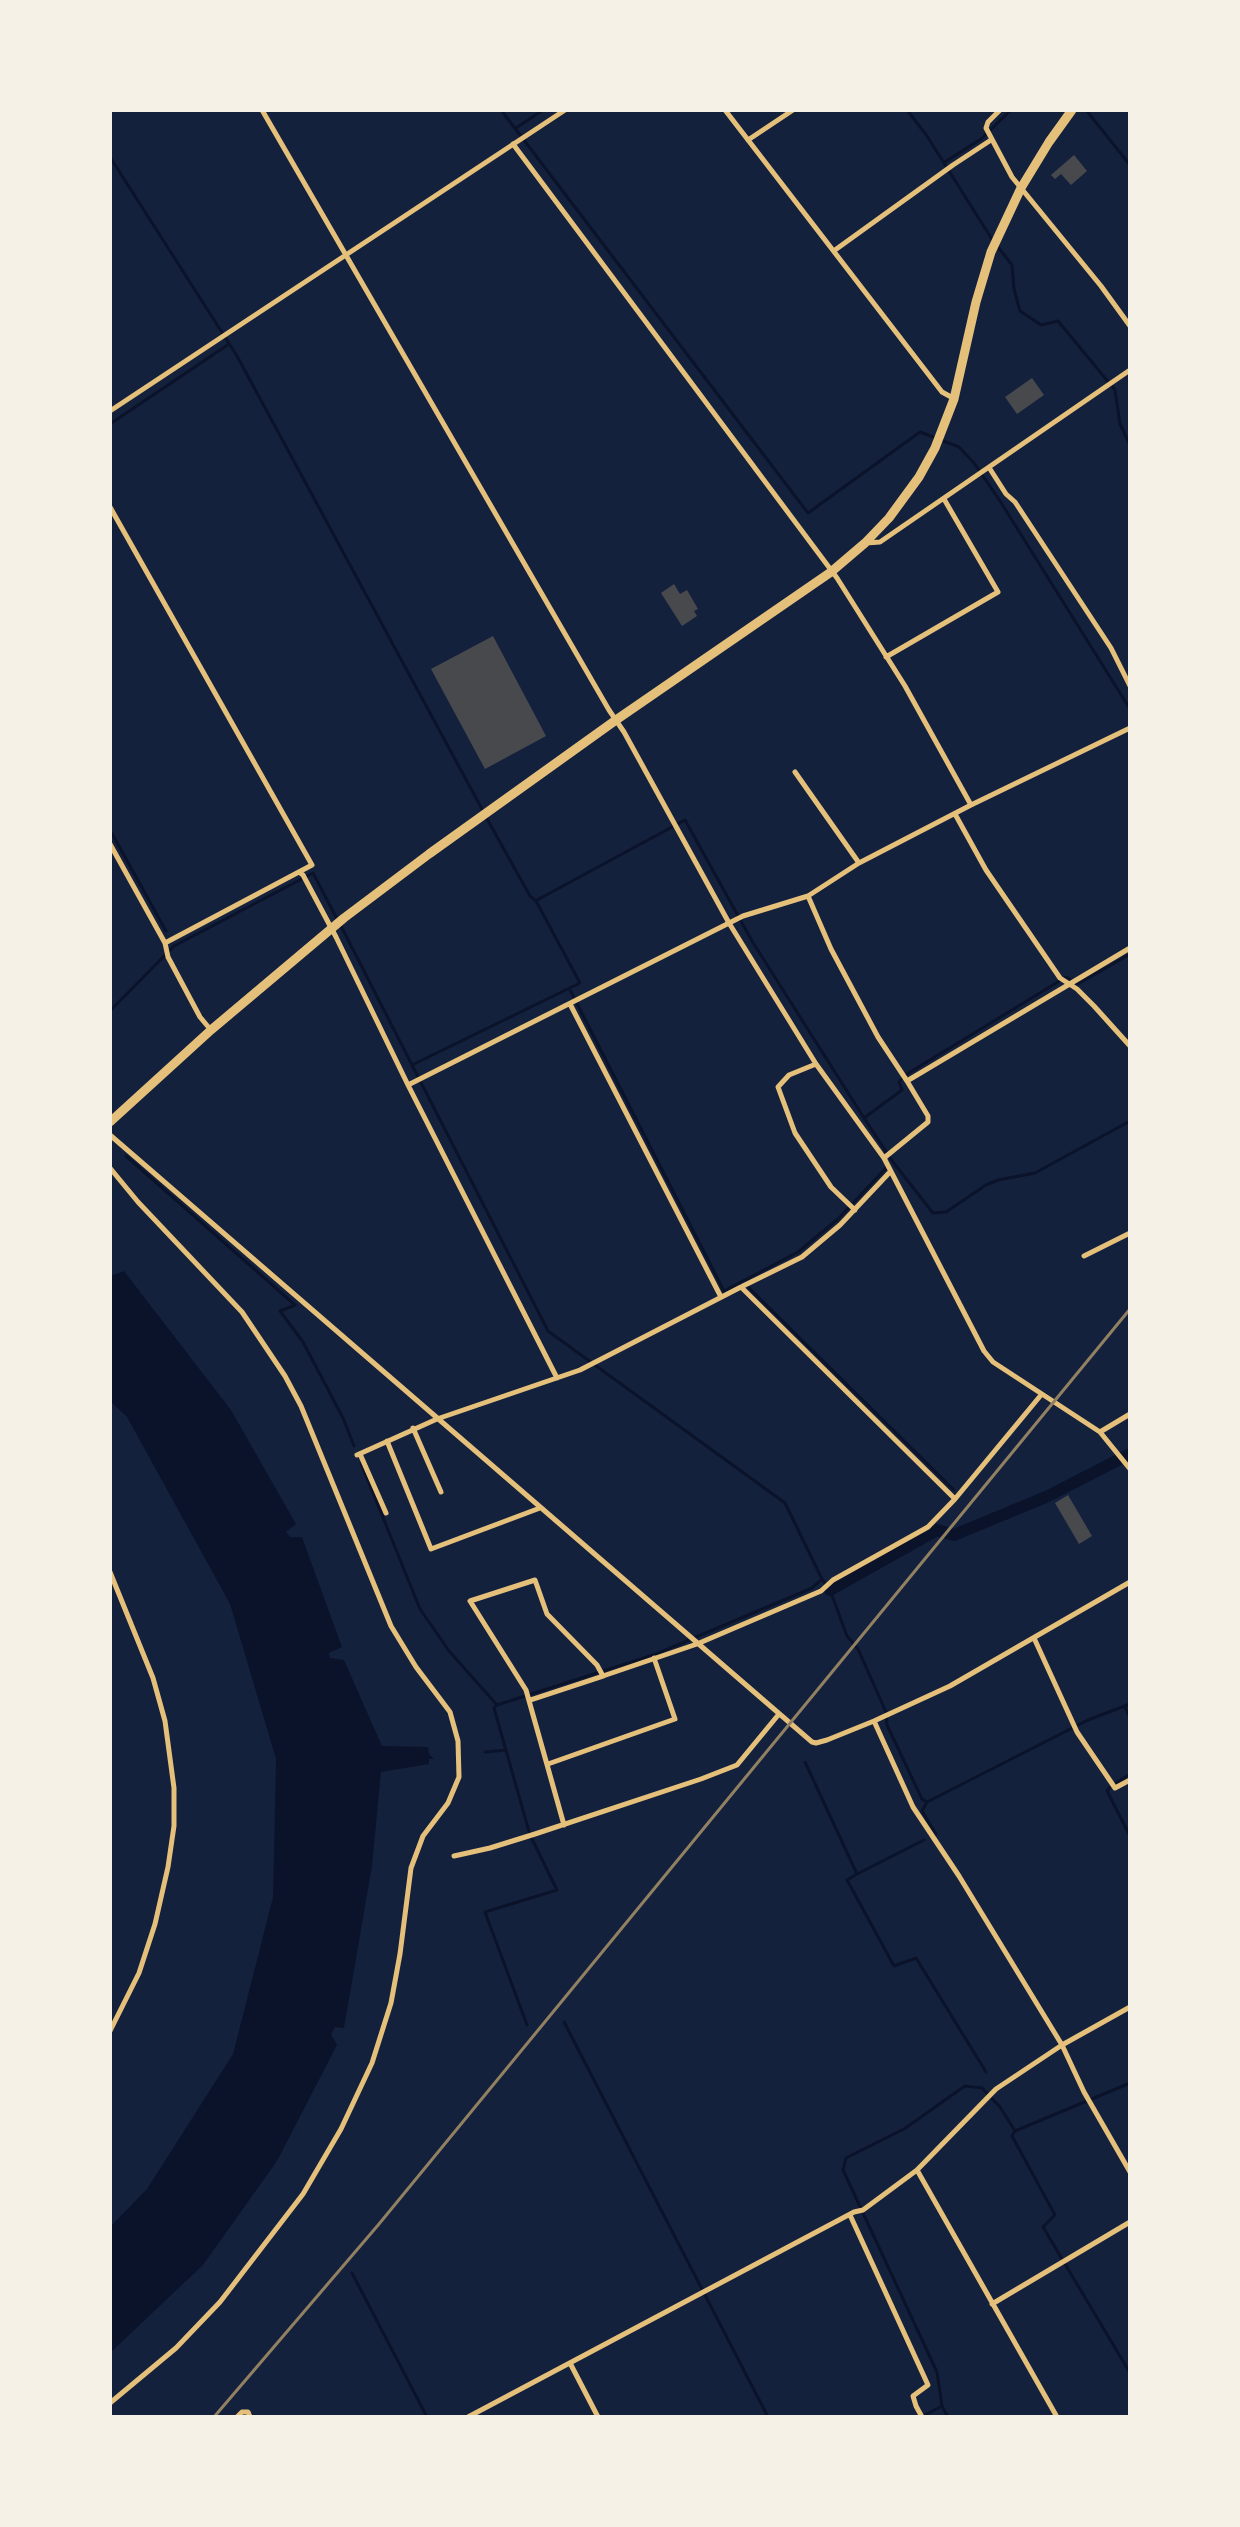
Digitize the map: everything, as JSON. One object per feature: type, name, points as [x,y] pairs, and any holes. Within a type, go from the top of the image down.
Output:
[{"type":"highway","points":[[110,1122],[211,1030],[333,926],[493,807],[831,572],[889,518],[919,477],[942,432],[954,399],[976,302],[999,232],[1021,188],[1072,110]]},
{"type":"street","points":[[262,110],[816,1064],[888,1162],[984,1351],[993,1362],[1100,1432],[1128,1466]]},
{"type":"street","points":[[110,411],[565,110]]},
{"type":"street","points":[[725,110],[942,392],[954,399]]},
{"type":"street","points":[[748,140],[793,110]]},
{"type":"street","points":[[1000,110],[986,128],[1012,177],[1130,326]]},
{"type":"street","points":[[835,250],[990,138]]},
{"type":"street","points":[[516,142],[831,572],[886,657],[971,805]]},
{"type":"street","points":[[865,543],[880,542],[1130,370]]},
{"type":"street","points":[[988,470],[1015,502],[1111,648],[1130,686]]},
{"type":"street","points":[[886,657],[998,592],[944,499]]},
{"type":"street","points":[[110,507],[312,865],[302,876],[165,946]]},
{"type":"street","points":[[411,1084],[732,921],[808,896],[859,863],[1130,728]]},
{"type":"street","points":[[795,772],[859,863]]},
{"type":"street","points":[[955,814],[986,870],[1068,981],[1130,1046]]},
{"type":"street","points":[[110,844],[200,1017],[211,1030]]},
{"type":"street","points":[[302,876],[333,926],[557,1378]]},
{"type":"street","points":[[743,1286],[802,1257],[854,1209],[888,1162],[928,1122],[928,1116],[878,1037],[831,949],[808,896]]},
{"type":"street","points":[[905,1078],[1068,981],[1130,948]]},
{"type":"street","points":[[571,1004],[721,1297]]},
{"type":"street","points":[[816,1064],[789,1075],[778,1087],[795,1133],[831,1187],[854,1209]]},
{"type":"street","points":[[110,1135],[688,1636],[816,1743],[892,1714],[950,1686],[1130,1582]]},
{"type":"street","points":[[110,1168],[242,1312],[285,1376],[301,1406],[391,1626],[416,1667],[450,1712],[458,1741],[459,1777],[448,1803],[423,1836],[411,1868],[391,2003],[372,2063],[341,2129],[303,2194],[220,2302],[176,2348],[110,2403]]},
{"type":"street","points":[[1084,1256],[1130,1233]]},
{"type":"street","points":[[386,1513],[358,1454],[413,1428],[580,1370],[741,1287],[955,1499]]},
{"type":"street","points":[[528,1696],[654,1658],[821,1591],[833,1580],[928,1527],[1041,1395]]},
{"type":"street","points":[[1100,1432],[1130,1414]]},
{"type":"street","points":[[413,1428],[441,1492]]},
{"type":"street","points":[[387,1441],[431,1549],[540,1508]]},
{"type":"street","points":[[110,1572],[153,1678],[165,1721],[172,1765],[174,1826],[155,1924],[139,1973],[110,2031]]},
{"type":"street","points":[[564,1825],[528,1696],[470,1601],[535,1580],[547,1614],[602,1674]]},
{"type":"street","points":[[1034,1638],[1077,1732],[1115,1788],[1130,1780]]},
{"type":"street","points":[[548,1764],[675,1719],[654,1658]]},
{"type":"street","points":[[454,1856],[527,1837],[737,1765],[779,1714]]},
{"type":"street","points":[[874,1721],[913,1807],[1062,2045],[1090,2104],[1130,2172]]},
{"type":"street","points":[[468,2417],[863,2210],[917,2170],[995,2089],[1062,2045],[1130,2007]]},
{"type":"street","points":[[917,2170],[1057,2417]]},
{"type":"street","points":[[852,2214],[928,2385],[913,2396],[922,2417]]},
{"type":"street","points":[[992,2304],[1130,2222]]},
{"type":"street","points":[[570,2363],[598,2417]]},
{"type":"street","points":[[237,2417],[242,2412],[248,2412],[250,2417]]},
{"type":"water","points":[[124,1271],[231,1410],[296,1524],[286,1532],[290,1537],[302,1537],[342,1647],[329,1653],[330,1658],[344,1660],[382,1746],[428,1747],[434,1759],[429,1759],[429,1764],[381,1772],[372,1866],[344,2028],[335,2027],[331,2034],[337,2045],[277,2161],[203,2265],[110,2353],[110,2227],[147,2189],[233,2054],[273,1897],[276,1759],[230,1604],[127,1417],[110,1401],[110,1276]]},
{"type":"building","points":[[1074,155],[1087,171],[1071,185],[1061,174],[1055,179],[1051,175]]},
{"type":"building","points":[[1032,378],[1044,395],[1017,414],[1005,397]]},
{"type":"building","points":[[674,584],[680,594],[687,590],[698,609],[694,611],[697,616],[682,626],[661,593]]},
{"type":"building","points":[[493,636],[546,736],[485,769],[431,669]]},
{"type":"building","points":[[1068,1495],[1092,1536],[1079,1544],[1055,1503]]},
{"type":"waterway","points":[[501,110],[808,513],[920,432],[959,447],[1000,501],[1130,709]]},
{"type":"waterway","points":[[516,128],[543,110]]},
{"type":"waterway","points":[[907,110],[927,136],[993,241]]},
{"type":"waterway","points":[[945,162],[981,139],[1011,110]]},
{"type":"waterway","points":[[1086,110],[1130,165]]},
{"type":"waterway","points":[[110,157],[237,356],[483,811]]},
{"type":"waterway","points":[[998,247],[1012,265],[1020,311],[1041,325],[1058,321],[1115,390],[1120,424],[1130,445]]},
{"type":"waterway","points":[[110,424],[229,344]]},
{"type":"waterway","points":[[412,1065],[580,983],[486,817]]},
{"type":"waterway","points":[[537,900],[685,820],[752,941],[893,1162],[933,1213],[946,1212],[998,1180],[1035,1173],[1130,1121]]},
{"type":"waterway","points":[[110,830],[166,931]]},
{"type":"waterway","points":[[110,1011],[174,946],[313,873],[337,919]]},
{"type":"waterway","points":[[341,926],[548,1331],[785,1503],[830,1590],[847,1636],[858,1649],[886,1712],[887,1725],[922,1799],[927,1802],[1088,1720],[1130,1704]]},
{"type":"waterway","points":[[864,1118],[902,1090],[899,1082],[907,1074],[1066,977],[1078,984],[1130,954]]},
{"type":"waterway","points":[[569,988],[724,1291],[798,1252],[838,1219],[887,1167]]},
{"type":"waterway","points":[[126,1156],[295,1305],[280,1311],[303,1342],[343,1418],[354,1446]]},
{"type":"waterway","points":[[746,1285],[954,1490]]},
{"type":"waterway","points":[[830,1590],[937,1530],[954,1535],[1046,1497],[1130,1454]]},
{"type":"waterway","points":[[361,1463],[420,1609],[449,1651],[497,1705]]},
{"type":"waterway","points":[[527,2025],[485,1912],[557,1890],[530,1835],[494,1708],[656,1654],[812,1588],[822,1579]]},
{"type":"waterway","points":[[1125,1707],[1130,1718]]},
{"type":"waterway","points":[[485,1752],[506,1750]]},
{"type":"waterway","points":[[805,1762],[857,1874],[847,1880],[894,1966],[916,1958],[986,2072]]},
{"type":"waterway","points":[[1116,1783],[1130,1774]]},
{"type":"waterway","points":[[1110,1787],[1107,1791],[1130,1836]]},
{"type":"waterway","points":[[927,1802],[922,1811],[936,1834]]},
{"type":"waterway","points":[[857,1874],[924,1840]]},
{"type":"waterway","points":[[564,2022],[768,2417]]},
{"type":"waterway","points":[[948,2417],[942,2406],[937,2372],[843,2170],[846,2158],[904,2129],[965,2086],[982,2088],[1000,2107],[1015,2131],[1130,2083]]},
{"type":"waterway","points":[[1015,2131],[1012,2136],[1055,2215],[1043,2227],[1130,2373]]},
{"type":"waterway","points":[[352,2273],[427,2417]]},
{"type":"waterway","points":[[921,2417],[942,2406]]},
{"type":"railway","points":[[214,2417],[379,2224],[1130,1309]]}]
